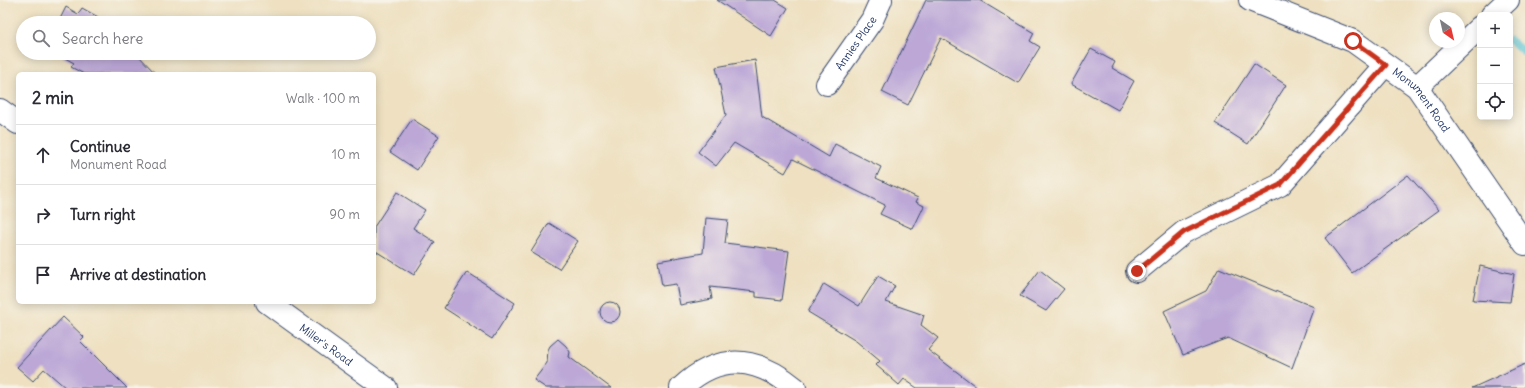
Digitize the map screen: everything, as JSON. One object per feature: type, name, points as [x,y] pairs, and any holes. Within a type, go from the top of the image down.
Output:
[{"type":"street","name":"Annies Place","points":[[826,84],[872,20],[881,0]]},
{"type":"street","name":"Monument Road","points":[[1250,0],[1353,41],[1417,87],[1525,244]]},
{"type":"street","points":[[1495,12],[1508,0]]},
{"type":"street","points":[[1417,87],[1477,30]]},
{"type":"street","points":[[1137,271],[1184,232],[1280,185],[1386,65]]},
{"type":"street","points":[[0,110],[16,122]]},
{"type":"street","name":"Miller's Road","points":[[270,304],[386,388]]},
{"type":"street","points":[[681,388],[705,370],[719,364],[736,363],[752,364],[767,369],[780,376],[794,388]]},
{"type":"building","points":[[717,0],[775,0],[788,8],[771,36]]},
{"type":"building","points":[[926,0],[979,0],[1034,33],[1030,41],[1040,47],[1018,83],[941,38],[908,105],[882,92]]},
{"type":"building","points":[[66,7],[78,14],[82,8],[96,16],[62,16]]},
{"type":"building","points":[[1091,49],[1115,62],[1112,68],[1134,81],[1118,110],[1071,84]]},
{"type":"building","points":[[69,60],[143,60],[154,72],[80,72],[71,67],[74,63]]},
{"type":"building","points":[[755,60],[762,117],[829,157],[835,144],[881,167],[876,178],[918,198],[916,202],[924,206],[913,229],[880,214],[885,205],[793,159],[785,173],[734,143],[716,166],[698,152],[726,115],[716,67]]},
{"type":"building","points":[[1254,64],[1286,85],[1248,144],[1215,123]]},
{"type":"building","points":[[412,119],[439,136],[417,170],[390,152]]},
{"type":"building","points":[[1408,175],[1439,210],[1352,273],[1325,238]]},
{"type":"building","points":[[397,192],[425,210],[413,228],[435,242],[414,275],[376,251],[376,224]]},
{"type":"building","points":[[706,218],[728,220],[725,243],[789,251],[782,300],[756,297],[756,292],[710,287],[712,299],[680,305],[676,284],[662,286],[658,261],[703,253]]},
{"type":"building","points":[[549,223],[578,241],[559,269],[531,252]]},
{"type":"building","points":[[1480,266],[1514,274],[1510,302],[1473,300]]},
{"type":"building","points":[[1219,268],[1314,307],[1292,368],[1228,338],[1183,355],[1164,311],[1206,291]]},
{"type":"building","points":[[1040,270],[1064,289],[1046,311],[1020,296]]},
{"type":"building","points":[[467,272],[515,303],[492,339],[444,308]]},
{"type":"building","points":[[878,276],[895,286],[886,302],[924,315],[921,325],[938,338],[928,350],[978,388],[917,388],[904,379],[899,385],[876,365],[880,361],[856,341],[808,312],[824,284],[859,306]]},
{"type":"building","points":[[610,302],[617,305],[620,312],[617,319],[610,322],[603,319],[600,312],[603,305]]},
{"type":"building","points":[[63,317],[84,337],[80,341],[127,388],[66,388],[44,369],[33,381],[17,367]]},
{"type":"building","points":[[558,339],[570,352],[569,357],[611,388],[546,388],[534,380],[547,363],[548,350],[550,346]]},
{"type":"building","points":[[1525,364],[1525,388],[1472,388]]},
{"type":"waterway","points":[[1513,43],[1525,53]]},
{"type":"route","points":[[1137,271],[1184,232],[1280,185],[1386,65],[1353,41]]}]
